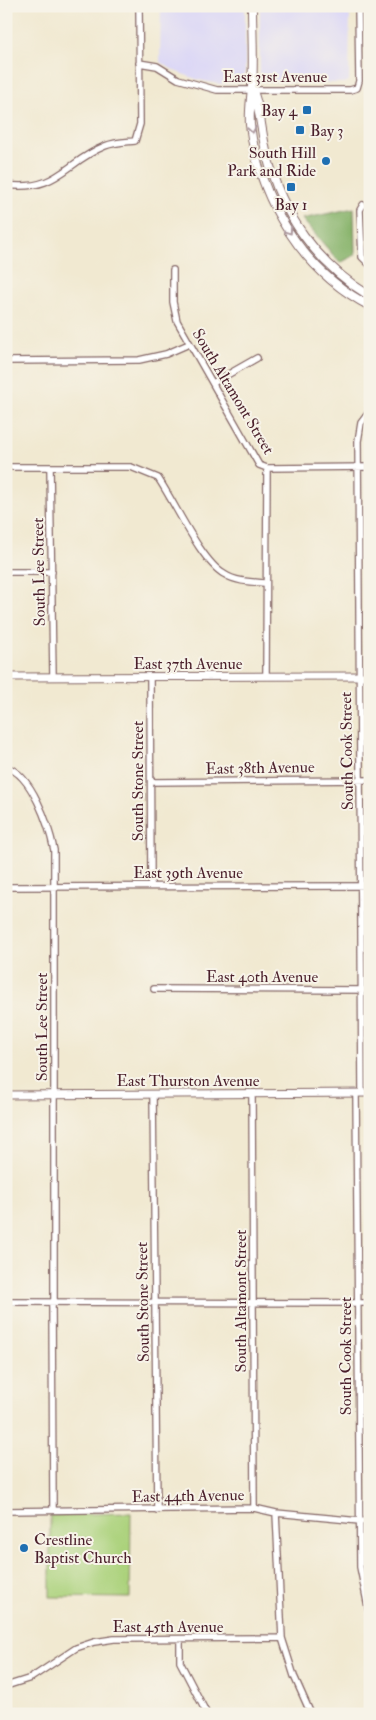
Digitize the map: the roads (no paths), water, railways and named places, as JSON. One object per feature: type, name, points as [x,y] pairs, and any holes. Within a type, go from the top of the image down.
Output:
[{"type":"main road","points":[[252,6],[252,88],[249,99],[254,146],[266,190],[277,213],[296,241],[321,270],[344,290],[370,306]]},
{"type":"main road","points":[[252,88],[257,100],[262,137],[270,169],[281,198],[293,220],[309,244],[332,267],[370,296]]},
{"type":"street","points":[[6,185],[29,186],[45,182],[63,174],[104,146],[135,141],[140,124],[139,6]]},
{"type":"street","name":"East 31st Avenue","points":[[139,63],[156,66],[170,75],[199,86],[227,91],[252,88],[350,90],[356,88],[359,81],[358,6]]},
{"type":"street","points":[[363,206],[360,210],[362,257],[370,265]]},
{"type":"street","name":"South Altamont Street","points":[[173,270],[173,302],[177,321],[259,465],[266,468],[266,676]]},
{"type":"street","points":[[6,361],[139,360],[166,354],[189,344]]},
{"type":"street","points":[[213,383],[257,358]]},
{"type":"street","name":"South Cook Street","points":[[370,411],[361,423],[358,466],[363,1093],[358,1304],[360,1567],[370,1617]]},
{"type":"street","name":"South Lee Street","points":[[50,466],[53,677]]},
{"type":"street","points":[[6,467],[131,466],[151,474],[158,478],[211,565],[225,575],[244,581],[266,583]]},
{"type":"street","points":[[266,468],[370,467]]},
{"type":"street","points":[[6,572],[52,572]]},
{"type":"street","name":"East 37th Avenue","points":[[6,677],[370,676]]},
{"type":"street","name":"South Stone Street","points":[[150,677],[152,886]]},
{"type":"street","name":"South Lee Street","points":[[6,767],[12,768],[25,783],[49,825],[54,850],[53,1510]]},
{"type":"street","name":"East 38th Avenue","points":[[151,782],[370,780]]},
{"type":"street","name":"East 39th Avenue","points":[[6,887],[370,886]]},
{"type":"street","name":"East 40th Avenue","points":[[154,989],[370,990]]},
{"type":"street","name":"East Thurston Avenue","points":[[6,1094],[363,1093]]},
{"type":"street","name":"South Stone Street","points":[[154,1094],[157,1510]]},
{"type":"street","name":"South Altamont Street","points":[[252,1094],[254,1508]]},
{"type":"street","points":[[6,1302],[370,1303]]},
{"type":"street","name":"East 44th Avenue","points":[[6,1511],[254,1508],[276,1513],[370,1522]]},
{"type":"street","points":[[276,1513],[282,1638],[294,1676],[311,1714]]},
{"type":"street","name":"East 45th Avenue","points":[[6,1686],[31,1678],[76,1648],[94,1642],[114,1639],[282,1638]]},
{"type":"street","points":[[180,1640],[180,1662],[207,1714]]},
{"type":"place","name":"Bay 4","points":[[307,110]]},
{"type":"place","name":"Bay 3","points":[[300,130]]},
{"type":"place","name":"South Hill Park and Ride","points":[[326,161]]},
{"type":"place","name":"Bay 1","points":[[291,187]]},
{"type":"place","name":"Crestline Baptist Church","points":[[24,1548]]}]
